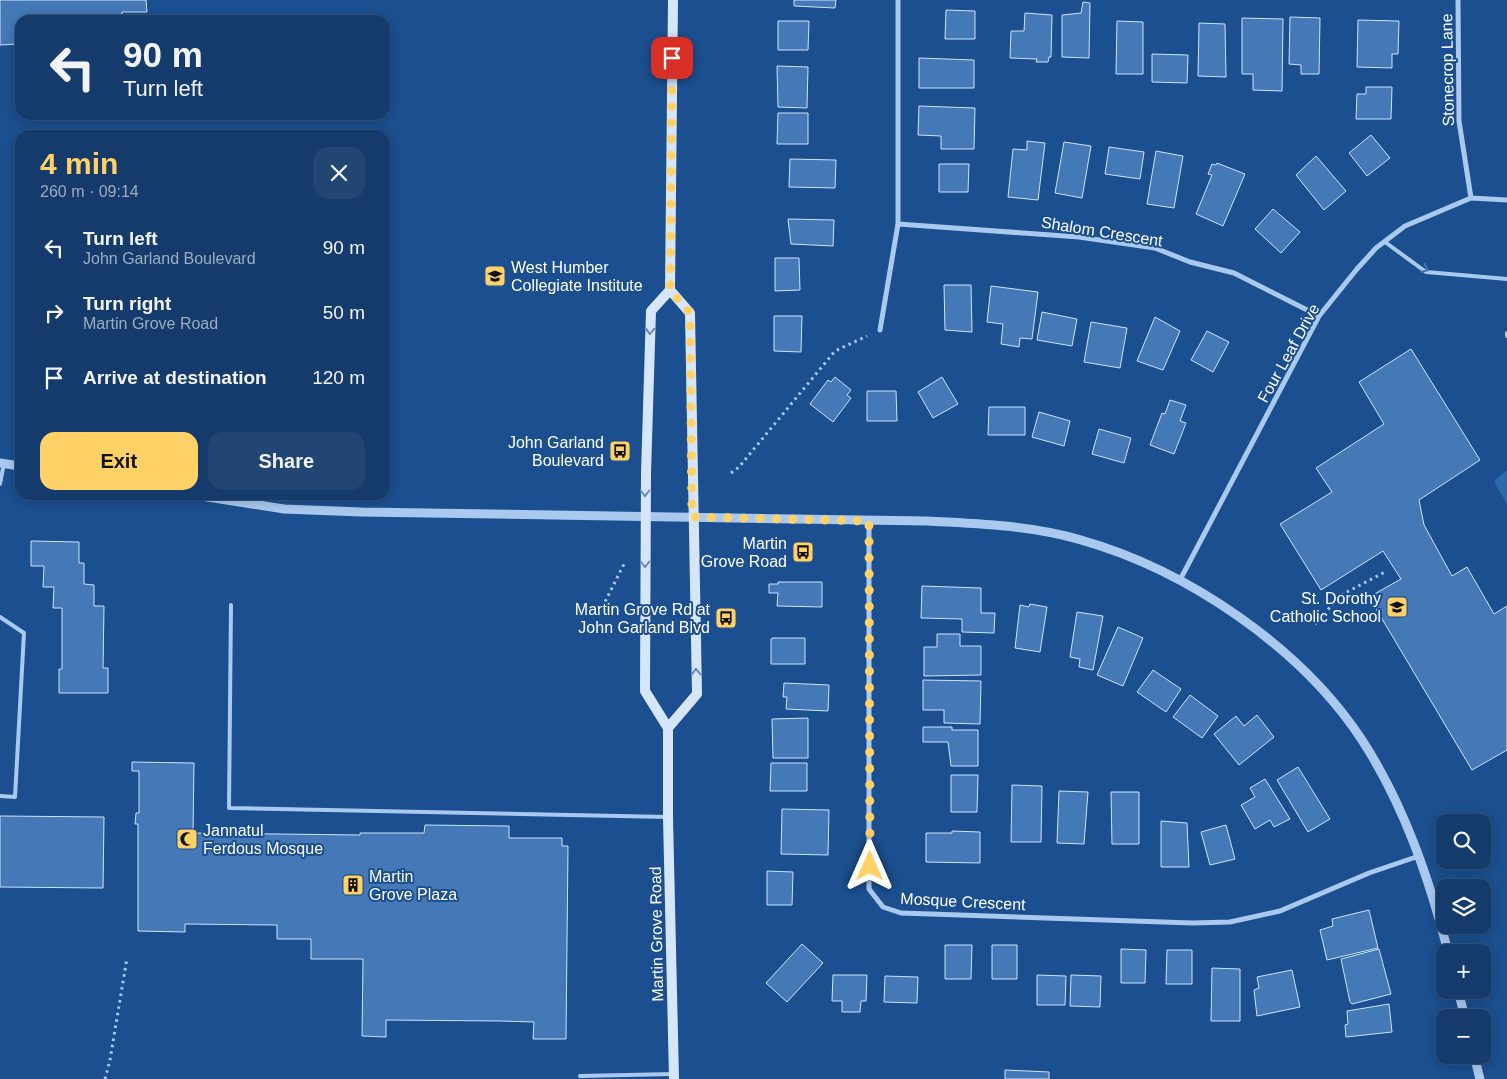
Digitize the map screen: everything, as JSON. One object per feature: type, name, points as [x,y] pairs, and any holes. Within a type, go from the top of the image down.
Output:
[{"type":"main road","points":[[670,290],[690,313],[692,517],[697,694],[668,728],[645,691],[645,516],[651,311],[670,290],[673,0]]},
{"type":"main road","name":"Martin Grove Road","points":[[668,728],[668,817],[674,1077]]},
{"type":"street","points":[[880,330],[898,224],[898,0]]},
{"type":"street","name":"Stonecrop Lane","points":[[1458,0],[1459,122],[1471,198]]},
{"type":"street","name":"Four Leaf Drive","points":[[1180,580],[1320,316],[1356,269],[1404,226],[1471,198],[1507,200]]},
{"type":"street","name":"Shalom Crescent","points":[[898,224],[1079,237],[1155,248],[1190,262],[1234,273],[1320,316]]},
{"type":"street","points":[[2,463],[15,465]]},
{"type":"street","points":[[229,500],[284,508],[361,512],[945,522],[1039,530],[1080,540],[1130,556],[1180,580],[1226,608],[1268,640],[1329,698],[1361,740],[1388,787],[1420,856],[1431,887],[1446,944]]},
{"type":"street","name":"Mosque Crescent","points":[[869,521],[870,889],[884,907],[901,913],[1192,923],[1230,922],[1280,911],[1369,872],[1420,856]]},
{"type":"street","points":[[1476,1064],[1480,1079]]},
{"type":"lane","points":[[1385,242],[1426,272],[1507,279]]},
{"type":"lane","points":[[0,484],[2,463]]},
{"type":"lane","points":[[231,605],[229,808],[668,817]]},
{"type":"lane","points":[[0,617],[24,633],[15,797],[0,796]]},
{"type":"lane","points":[[580,1076],[674,1077]]},
{"type":"path","points":[[731,474],[739,467],[835,351],[880,330]]},
{"type":"path","points":[[578,611],[601,610],[625,562]]},
{"type":"path","points":[[1315,624],[1341,595],[1387,571]]},
{"type":"path","points":[[105,1079],[110,1060],[127,958]]},
{"type":"shaded area","points":[[1507,470],[1507,505],[1494,481]]},
{"type":"building","points":[[0,0],[146,0],[147,12],[122,12],[122,15],[15,15],[15,44],[0,45]]},
{"type":"building","points":[[794,0],[836,0],[835,8],[794,6]]},
{"type":"building","points":[[1083,2],[1090,3],[1089,58],[1062,57],[1062,15],[1081,13]]},
{"type":"building","points":[[946,10],[975,11],[975,39],[945,39]]},
{"type":"building","points":[[1025,13],[1052,15],[1051,57],[1049,57],[1048,62],[1036,62],[1037,59],[1010,58],[1011,31],[1024,31]]},
{"type":"building","points":[[1290,17],[1320,18],[1319,74],[1301,74],[1301,65],[1289,64]]},
{"type":"building","points":[[1242,18],[1283,19],[1282,91],[1253,90],[1253,74],[1242,74]]},
{"type":"building","points":[[1358,20],[1399,21],[1398,54],[1392,54],[1392,68],[1357,67]]},
{"type":"building","points":[[778,21],[809,21],[808,50],[778,50]]},
{"type":"building","points":[[1117,21],[1143,22],[1143,74],[1116,74]]},
{"type":"building","points":[[1199,23],[1225,24],[1226,77],[1198,76]]},
{"type":"building","points":[[1152,54],[1188,55],[1187,83],[1152,82]]},
{"type":"building","points":[[919,58],[974,60],[974,88],[919,88]]},
{"type":"building","points":[[777,66],[808,67],[807,108],[778,107]]},
{"type":"building","points":[[1366,87],[1392,87],[1391,119],[1356,119],[1357,94],[1366,94]]},
{"type":"building","points":[[919,106],[975,108],[974,149],[941,149],[941,136],[918,135]]},
{"type":"building","points":[[778,113],[808,113],[808,144],[777,144]]},
{"type":"building","points":[[1371,135],[1390,158],[1367,176],[1349,153]]},
{"type":"building","points":[[1027,141],[1045,143],[1038,200],[1008,197],[1013,149],[1027,150]]},
{"type":"building","points":[[1064,142],[1091,146],[1082,198],[1055,193]]},
{"type":"building","points":[[1109,147],[1144,152],[1140,179],[1105,174]]},
{"type":"building","points":[[1156,151],[1183,156],[1174,208],[1147,204]]},
{"type":"building","points":[[1316,156],[1346,191],[1324,210],[1296,175]]},
{"type":"building","points":[[790,159],[836,160],[835,188],[789,187]]},
{"type":"building","points":[[1217,163],[1245,174],[1223,226],[1196,214],[1212,175],[1208,174],[1212,164],[1216,165]]},
{"type":"building","points":[[939,164],[969,164],[968,192],[939,192]]},
{"type":"building","points":[[1273,209],[1300,232],[1281,253],[1255,229]]},
{"type":"building","points":[[788,219],[834,220],[833,246],[791,244]]},
{"type":"building","points":[[775,258],[799,258],[800,290],[775,291]]},
{"type":"building","points":[[944,285],[971,285],[972,332],[945,330]]},
{"type":"building","points":[[991,286],[1038,292],[1032,339],[1020,338],[1019,347],[1001,344],[1003,324],[987,322]]},
{"type":"building","points":[[1042,312],[1077,319],[1072,346],[1037,340]]},
{"type":"building","points":[[774,316],[802,316],[801,352],[774,351]]},
{"type":"building","points":[[1155,317],[1180,331],[1163,370],[1137,361]]},
{"type":"building","points":[[1091,322],[1127,328],[1120,368],[1084,362]]},
{"type":"building","points":[[1207,331],[1229,342],[1213,372],[1191,360]]},
{"type":"building","points":[[1411,349],[1480,460],[1419,500],[1424,525],[1452,576],[1467,567],[1494,614],[1507,606],[1507,750],[1472,770],[1369,597],[1401,579],[1383,551],[1321,590],[1280,524],[1332,492],[1316,468],[1384,424],[1359,382]]},
{"type":"building","points":[[835,377],[851,390],[847,395],[851,398],[833,422],[810,404],[828,380],[831,382]]},
{"type":"building","points":[[942,377],[958,404],[933,418],[918,392]]},
{"type":"building","points":[[867,391],[896,391],[897,421],[867,421]]},
{"type":"building","points":[[1170,400],[1186,405],[1180,421],[1186,423],[1174,454],[1150,445],[1162,413],[1165,414]]},
{"type":"building","points":[[989,407],[1025,407],[1025,435],[988,435]]},
{"type":"building","points":[[1039,412],[1070,421],[1064,446],[1032,437]]},
{"type":"building","points":[[1099,429],[1131,438],[1124,463],[1092,454]]},
{"type":"building","points":[[31,541],[79,542],[79,563],[84,563],[84,584],[94,585],[94,606],[104,606],[103,668],[108,668],[108,693],[59,693],[59,669],[62,669],[62,608],[53,608],[54,587],[43,587],[44,566],[31,566]]},
{"type":"building","points":[[778,582],[822,582],[822,607],[777,606],[778,593],[769,593],[769,584],[778,584]]},
{"type":"building","points":[[922,586],[981,588],[981,613],[995,613],[994,633],[962,632],[962,619],[921,618]]},
{"type":"building","points":[[1030,604],[1047,607],[1040,652],[1015,648],[1020,605],[1029,607]]},
{"type":"building","points":[[1077,612],[1103,616],[1093,670],[1079,667],[1080,659],[1070,657]]},
{"type":"building","points":[[1118,627],[1143,638],[1123,686],[1097,675]]},
{"type":"building","points":[[937,634],[960,634],[960,646],[981,646],[981,675],[924,676],[924,647],[937,647]]},
{"type":"building","points":[[805,638],[805,664],[771,664],[771,639]]},
{"type":"building","points":[[1153,670],[1181,689],[1166,712],[1137,692]]},
{"type":"building","points":[[923,680],[981,681],[980,724],[944,723],[944,710],[923,710]]},
{"type":"building","points":[[784,683],[829,685],[828,711],[786,709],[787,697],[783,697]]},
{"type":"building","points":[[1190,695],[1218,716],[1202,738],[1173,717]]},
{"type":"building","points":[[1257,715],[1274,737],[1239,765],[1214,734],[1236,716],[1244,726]]},
{"type":"building","points":[[808,718],[808,758],[773,758],[772,719]]},
{"type":"building","points":[[923,727],[952,727],[952,730],[978,730],[978,766],[951,766],[948,742],[923,742]]},
{"type":"building","name":"Martin Grove Plaza","points":[[132,762],[194,763],[193,833],[360,835],[360,833],[424,833],[425,825],[509,826],[509,838],[562,838],[562,846],[568,846],[566,1039],[533,1039],[534,1022],[500,1021],[386,1020],[386,1037],[362,1036],[363,959],[311,959],[311,939],[277,939],[277,925],[185,924],[185,932],[138,931],[138,824],[135,824],[136,813],[139,813],[139,771],[132,771]]},
{"type":"building","points":[[771,763],[807,763],[807,791],[770,791]]},
{"type":"building","points":[[1298,767],[1330,819],[1308,832],[1277,780]]},
{"type":"building","points":[[951,775],[978,775],[977,812],[951,812]]},
{"type":"building","points":[[1265,779],[1290,819],[1274,827],[1270,820],[1255,829],[1241,805],[1255,797],[1250,788]]},
{"type":"building","points":[[1012,785],[1042,786],[1041,842],[1011,842]]},
{"type":"building","points":[[1059,791],[1088,792],[1084,844],[1057,843]]},
{"type":"building","points":[[1111,792],[1139,792],[1139,844],[1112,844]]},
{"type":"building","points":[[782,809],[829,810],[828,855],[781,854]]},
{"type":"building","points":[[0,816],[104,817],[103,888],[0,887]]},
{"type":"building","points":[[1161,821],[1187,823],[1189,867],[1161,867]]},
{"type":"building","points":[[1226,825],[1235,859],[1210,865],[1201,832]]},
{"type":"building","points":[[952,831],[980,832],[980,863],[926,862],[926,833],[952,833]]},
{"type":"building","points":[[767,871],[793,872],[792,905],[767,905]]},
{"type":"building","points":[[1369,910],[1378,948],[1327,960],[1320,930],[1333,926],[1332,919]]},
{"type":"building","points":[[802,944],[823,963],[787,1002],[766,983]]},
{"type":"building","points":[[945,945],[972,945],[971,979],[945,979]]},
{"type":"building","points":[[992,945],[1017,945],[1017,979],[992,979]]},
{"type":"building","points":[[1121,949],[1146,950],[1145,983],[1121,983]]},
{"type":"building","points":[[1379,949],[1391,994],[1352,1004],[1341,959]]},
{"type":"building","points":[[1167,950],[1192,950],[1192,984],[1166,984]]},
{"type":"building","points":[[1212,968],[1240,969],[1240,1021],[1211,1021]]},
{"type":"building","points":[[1292,970],[1300,1007],[1257,1016],[1254,990],[1259,988],[1257,977]]},
{"type":"building","points":[[833,975],[867,975],[866,1001],[861,1001],[860,1012],[842,1012],[842,1001],[832,1001]]},
{"type":"building","points":[[1037,975],[1066,976],[1065,1005],[1037,1005]]},
{"type":"building","points":[[1071,975],[1101,976],[1100,1007],[1070,1006]]},
{"type":"building","points":[[885,976],[918,977],[917,1003],[884,1002]]},
{"type":"building","points":[[1389,1004],[1392,1032],[1346,1037],[1347,1011]]},
{"type":"building","points":[[1005,1070],[1049,1072],[1049,1079],[1005,1079]]},
{"type":"place","name":"West Humber Collegiate Institute","points":[[495,276]]},
{"type":"place","name":"John Garland Boulevard","points":[[620,451]]},
{"type":"place","name":"Martin Grove Road","points":[[803,552]]},
{"type":"place","name":"St. Dorothy Catholic School","points":[[1397,607]]},
{"type":"place","name":"Martin Grove Rd at John Garland Blvd","points":[[726,618]]},
{"type":"place","name":"Jannatul Ferdous Mosque","points":[[187,839]]},
{"type":"place","name":"Martin Grove Plaza","points":[[353,885]]},
{"type":"route","points":[[672,58],[670,290],[690,313],[692,517],[869,521],[870,866]]}]
